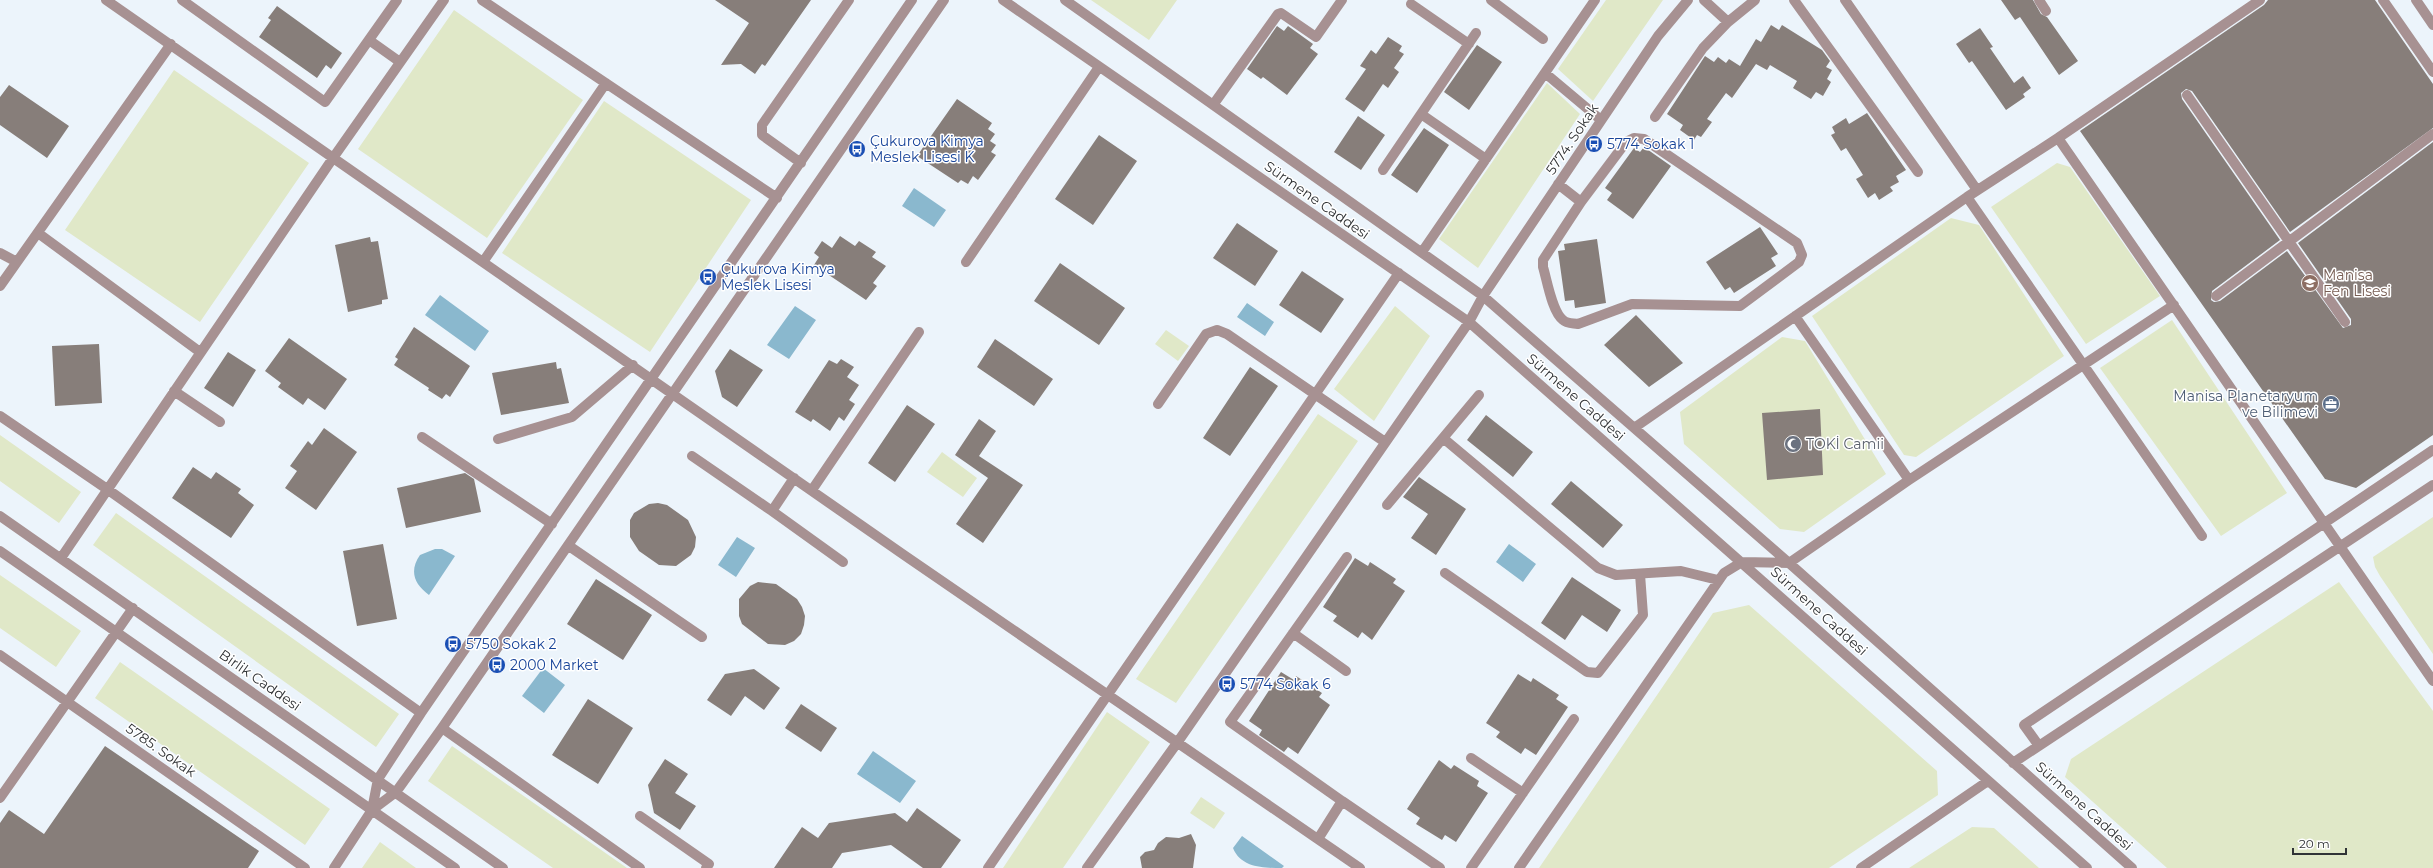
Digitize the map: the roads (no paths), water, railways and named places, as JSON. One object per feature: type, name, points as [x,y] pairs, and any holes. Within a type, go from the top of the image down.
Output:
[{"type":"street","points":[[106,0],[483,262],[653,378],[794,478],[1107,695],[1360,868]]},
{"type":"street","points":[[182,0],[325,102],[398,0]]},
{"type":"street","points":[[61,558],[333,158],[444,0]]},
{"type":"street","points":[[482,0],[777,198]]},
{"type":"street","points":[[801,163],[762,135],[762,125],[849,0]]},
{"type":"street","points":[[372,810],[378,779],[421,713],[912,0]]},
{"type":"street","points":[[334,868],[372,810],[396,792],[442,728],[569,546],[944,0]]},
{"type":"street","name":"Sürmene Caddesi","points":[[1004,0],[1469,322],[2087,868]]},
{"type":"street","name":"Sürmene Caddesi","points":[[1064,0],[1483,296],[1790,563],[2132,868]]},
{"type":"street","points":[[1213,105],[1278,14],[1281,13],[1316,36],[1342,0]]},
{"type":"street","points":[[1491,0],[1543,39]]},
{"type":"street","points":[[1422,252],[1595,0]]},
{"type":"street","name":"5774. Sokak","points":[[1086,868],[1177,743],[1469,322],[1483,296],[1658,36],[1688,0]]},
{"type":"street","points":[[1704,0],[1728,22]]},
{"type":"street","points":[[1655,116],[1703,48],[1728,22],[1756,0]]},
{"type":"street","points":[[1794,0],[1918,172]]},
{"type":"street","points":[[1845,0],[1977,190]]},
{"type":"street","points":[[2039,0],[2046,11]]},
{"type":"street","points":[[1634,428],[1977,190],[2058,138],[2260,0]]},
{"type":"street","points":[[2383,0],[2433,72]]},
{"type":"street","points":[[2416,0],[2433,25]]},
{"type":"street","points":[[1411,4],[1468,44]]},
{"type":"street","points":[[1383,170],[1476,33]]},
{"type":"street","points":[[369,40],[400,62]]},
{"type":"street","points":[[0,286],[171,44]]},
{"type":"street","points":[[966,262],[1099,67]]},
{"type":"street","points":[[1545,73],[1601,120]]},
{"type":"street","points":[[483,262],[606,84]]},
{"type":"street","points":[[2187,95],[2345,322]]},
{"type":"street","points":[[1421,114],[1486,159]]},
{"type":"street","points":[[2216,296],[2433,134]]},
{"type":"street","points":[[1634,138],[1644,139],[1797,243],[1801,249],[1802,255],[1799,262],[1740,306],[1632,304],[1578,324],[1569,323],[1563,320],[1556,312],[1543,267],[1543,260],[1582,202],[1626,142],[1634,138]]},
{"type":"street","points":[[2058,138],[2326,522],[2433,681]]},
{"type":"street","points":[[1558,184],[1582,202]]},
{"type":"street","points":[[1967,197],[2202,536]]},
{"type":"street","points":[[38,233],[200,352]]},
{"type":"street","points":[[0,253],[17,262]]},
{"type":"street","points":[[988,868],[1399,273]]},
{"type":"street","points":[[1519,868],[1724,573],[1742,562],[1790,563],[1908,480],[2174,305]]},
{"type":"street","points":[[1796,316],[1908,480]]},
{"type":"street","points":[[1158,404],[1206,334],[1217,330],[1227,334],[1385,442]]},
{"type":"street","points":[[812,490],[918,332]]},
{"type":"street","points":[[498,439],[572,417],[633,365]]},
{"type":"street","points":[[174,391],[220,422]]},
{"type":"street","points":[[1387,505],[1479,395]]},
{"type":"street","points":[[0,416],[107,489],[421,713]]},
{"type":"street","points":[[422,437],[552,524]]},
{"type":"street","points":[[1443,438],[1598,568],[1616,575],[1681,571],[1718,580]]},
{"type":"street","points":[[2039,746],[2024,725],[2433,450]]},
{"type":"street","points":[[692,456],[843,562]]},
{"type":"street","points":[[772,511],[794,478]]},
{"type":"street","points":[[2014,762],[2433,485]]},
{"type":"street","name":"Birlik Caddesi","points":[[0,516],[378,779],[503,868]]},
{"type":"street","points":[[569,546],[702,637]]},
{"type":"street","points":[[0,552],[455,868]]},
{"type":"street","points":[[1347,557],[1230,722],[1440,868]]},
{"type":"street","points":[[1445,573],[1587,672],[1598,673],[1643,615],[1640,574]]},
{"type":"street","points":[[0,798],[133,608]]},
{"type":"street","points":[[1293,633],[1346,671]]},
{"type":"street","name":"5785. Sokak","points":[[0,655],[305,868]]},
{"type":"street","points":[[1471,868],[1574,719]]},
{"type":"street","points":[[442,728],[640,868]]},
{"type":"street","points":[[1471,758],[1523,793]]},
{"type":"street","points":[[1861,868],[1988,781]]},
{"type":"street","points":[[1318,840],[1342,801]]},
{"type":"street","points":[[640,816],[709,864],[706,868]]},
{"type":"water","points":[[914,188],[946,210],[934,227],[902,206]]},
{"type":"water","points":[[440,295],[489,331],[475,351],[425,315]]},
{"type":"water","points":[[1247,303],[1274,322],[1265,336],[1237,317]]},
{"type":"water","points":[[795,306],[816,320],[789,359],[767,345]]},
{"type":"water","points":[[737,537],[755,548],[736,577],[718,565]]},
{"type":"water","points":[[1509,544],[1536,564],[1523,582],[1496,562]]},
{"type":"water","points":[[435,549],[442,549],[455,556],[429,595],[417,582],[414,572],[420,555]]},
{"type":"water","points":[[543,668],[565,685],[544,713],[522,696]]},
{"type":"water","points":[[873,751],[916,781],[900,803],[857,774]]},
{"type":"water","points":[[1242,836],[1284,866],[1282,868],[1268,868],[1254,866],[1242,860],[1233,848]]},
{"type":"place","name":"5774 Sokak 1","points":[[1594,144]]},
{"type":"place","name":"Çukurova Kimya Meslek Lisesi K","points":[[857,149]]},
{"type":"place","name":"Çukurova Kimya Meslek Lisesi","points":[[708,277]]},
{"type":"place","name":"Manisa Fen Lisesi","points":[[2310,283]]},
{"type":"place","name":"Manisa Planetaryum ve Bilimevi","points":[[2331,404]]},
{"type":"place","name":"TOKİ Camii","points":[[1793,444]]},
{"type":"place","name":"5750 Sokak 2","points":[[453,644]]},
{"type":"place","name":"2000 Market","points":[[497,665]]},
{"type":"place","name":"5774 Sokak 6","points":[[1227,684]]}]
